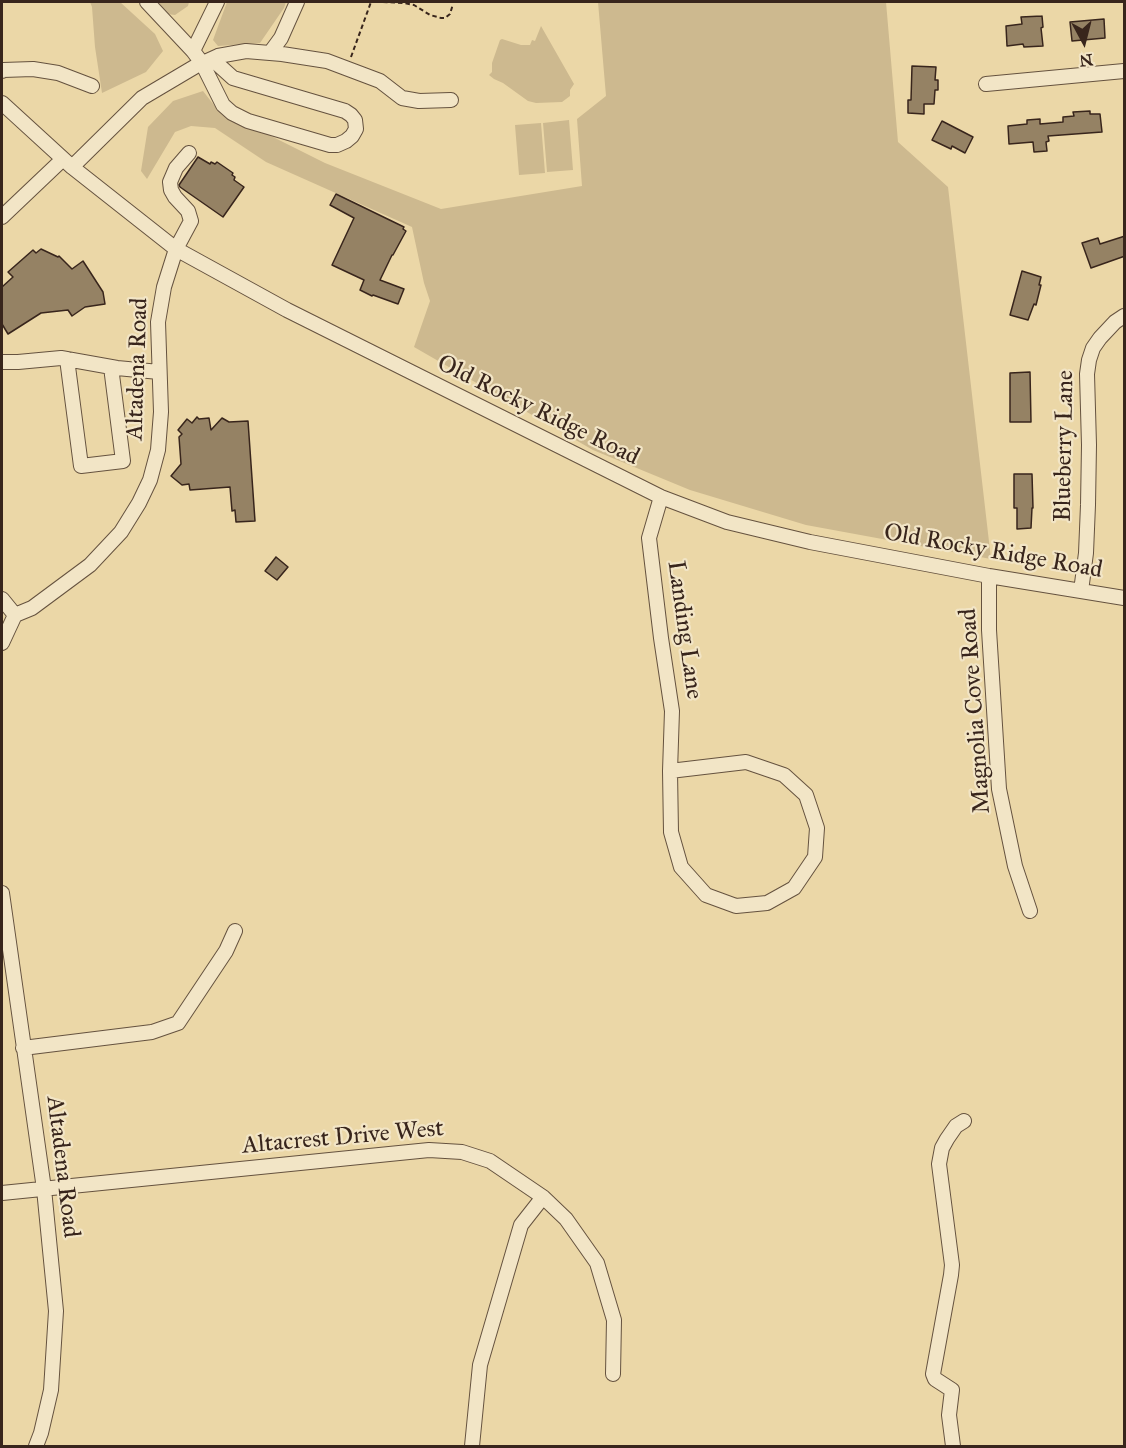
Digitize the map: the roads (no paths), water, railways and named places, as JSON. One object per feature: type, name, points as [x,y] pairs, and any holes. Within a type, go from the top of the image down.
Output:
[{"type":"street","points":[[147,2],[193,51],[232,78],[345,111],[355,120],[356,129],[346,141],[330,145],[248,121],[232,113],[223,105],[207,61]]},
{"type":"street","points":[[193,51],[217,2]]},
{"type":"street","points":[[270,53],[281,38],[297,2]]},
{"type":"street","points":[[2,218],[142,98],[218,56],[246,51],[327,61],[380,81],[402,98],[419,101],[451,100]]},
{"type":"street","points":[[2,71],[33,69],[58,73],[92,86]]},
{"type":"street","points":[[986,84],[1125,71]]},
{"type":"street","name":"Old Rocky Ridge Road","points":[[2,103],[67,163],[176,249],[287,310],[661,497],[700,513],[810,542],[990,576],[1125,598]]},
{"type":"street","name":"Altadena Road","points":[[15,615],[32,608],[90,565],[121,532],[140,503],[150,480],[158,450],[160,412],[158,322],[164,287],[176,249],[191,221],[188,211],[171,190],[170,182],[177,168],[189,153]]},
{"type":"street","name":"Blueberry Lane","points":[[1081,591],[1086,553],[1088,505],[1089,445],[1086,374],[1093,348],[1115,322],[1125,316]]},
{"type":"street","points":[[2,362],[18,363],[61,358],[111,367],[159,372]]},
{"type":"street","points":[[67,359],[81,466],[123,461],[111,367]]},
{"type":"street","name":"Landing Lane","points":[[661,497],[649,538],[672,711],[670,771],[671,832],[681,867],[706,895],[736,906],[766,903],[794,888],[815,856],[817,828],[806,795],[784,775],[746,762],[670,771]]},
{"type":"street","name":"Magnolia Cove Road","points":[[990,576],[989,630],[999,789],[1016,866],[1030,911]]},
{"type":"street","points":[[2,599],[15,615],[2,643]]},
{"type":"street","name":"Altadena Road","points":[[2,893],[44,1189],[56,1311],[51,1390],[36,1446]]},
{"type":"street","points":[[23,1048],[152,1032],[178,1023],[226,951],[235,931]]},
{"type":"street","points":[[953,1446],[949,1415],[952,1390],[935,1379],[933,1374],[952,1265],[939,1164],[946,1139],[956,1126],[964,1121]]},
{"type":"street","name":"Altacrest Drive West","points":[[2,1193],[429,1150],[462,1152],[490,1161],[543,1197],[566,1219],[597,1263],[614,1320],[613,1374]]},
{"type":"street","points":[[472,1446],[480,1365],[521,1225],[543,1197]]}]
